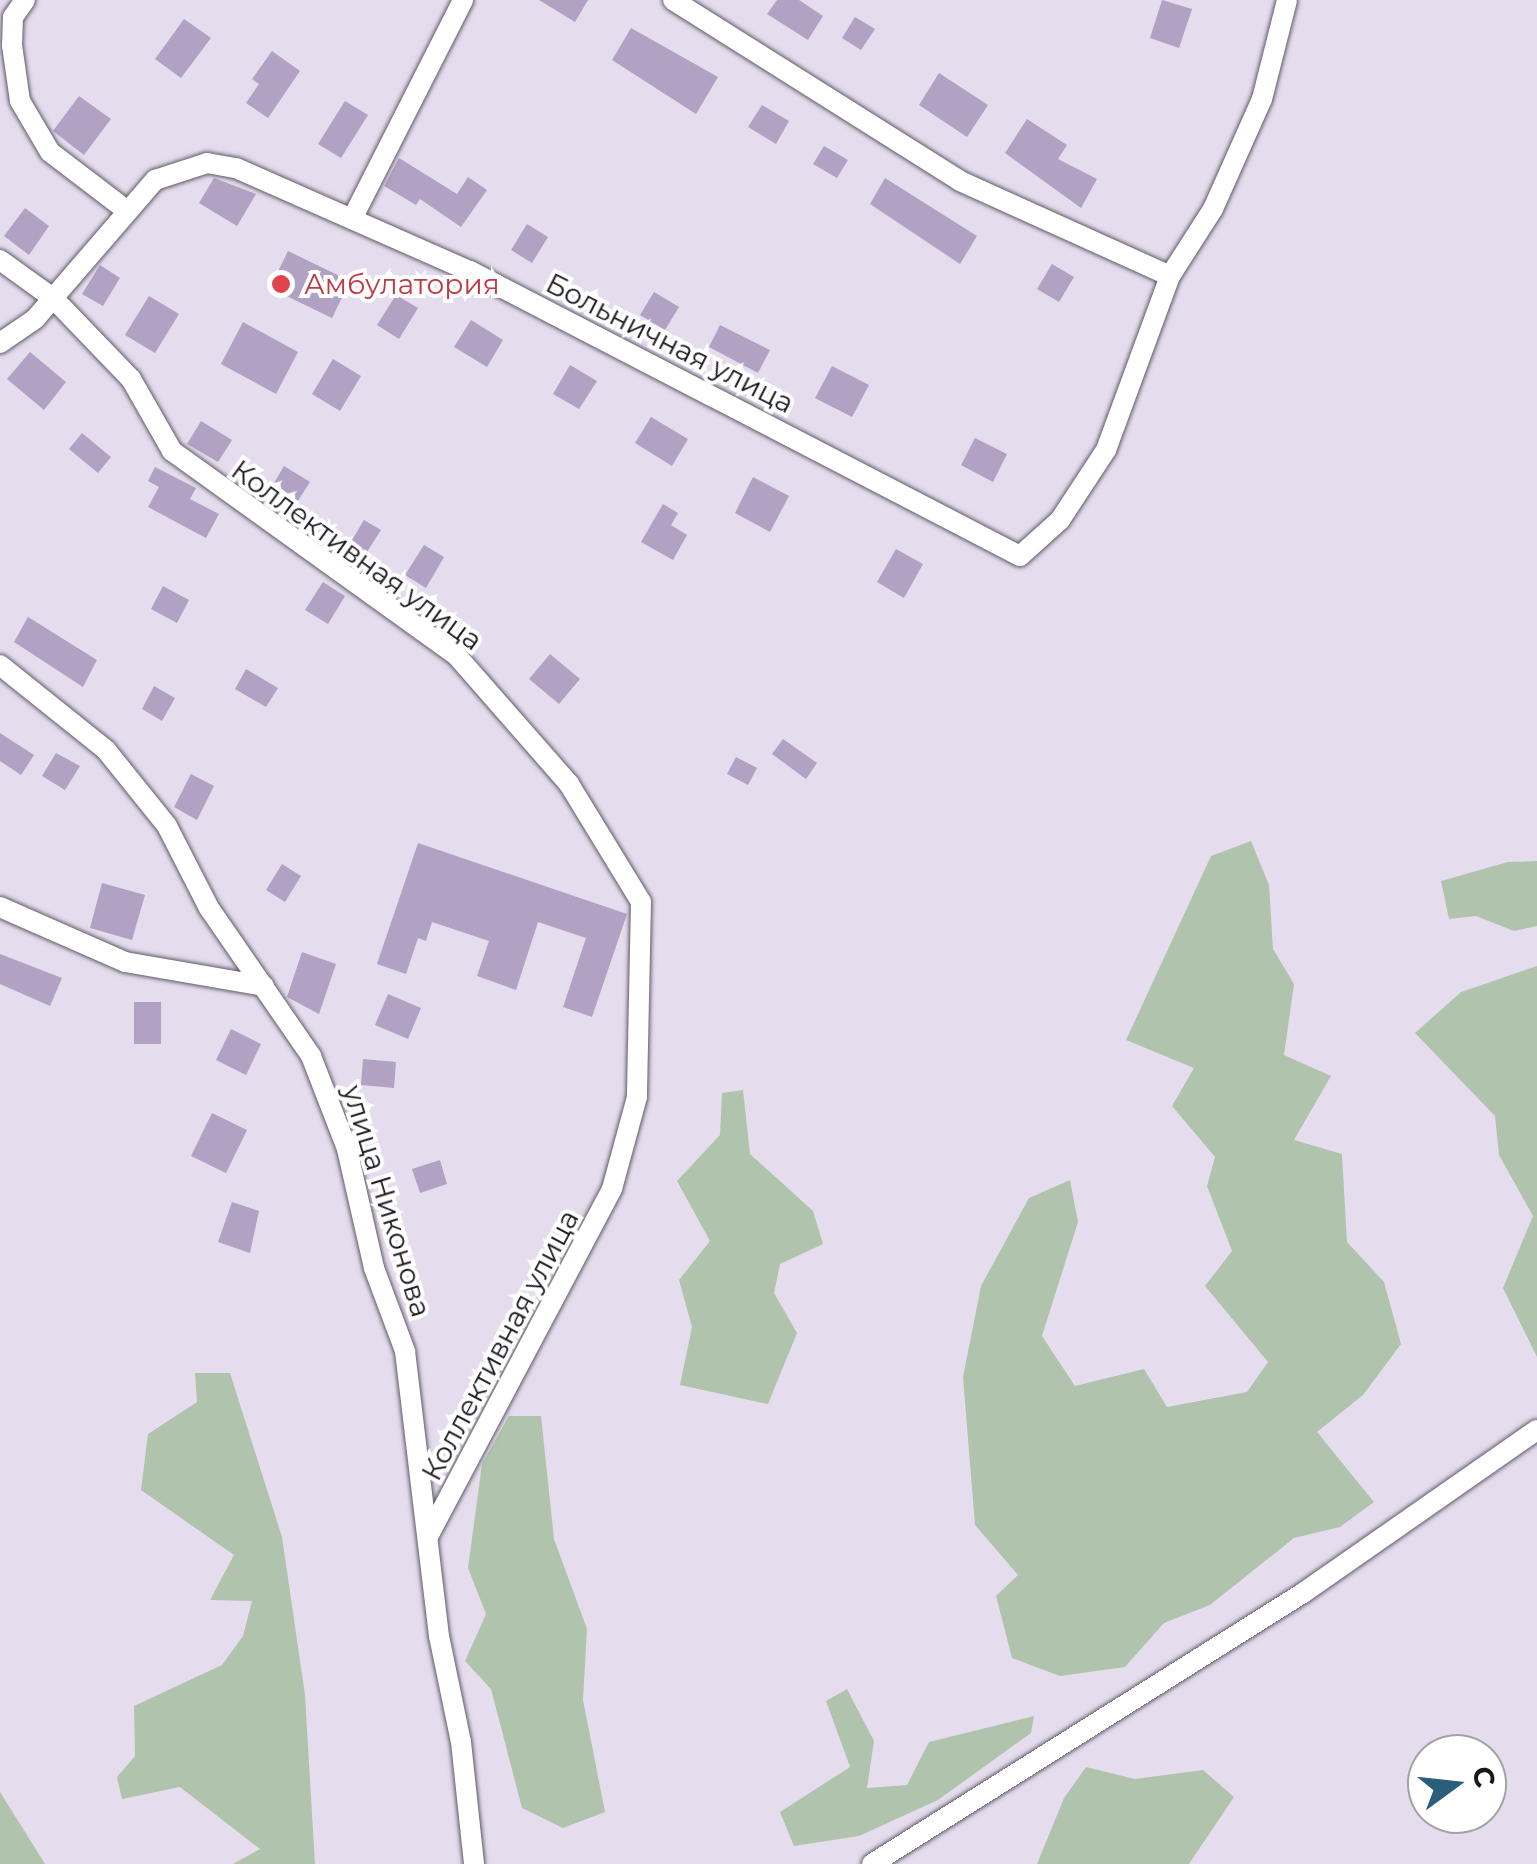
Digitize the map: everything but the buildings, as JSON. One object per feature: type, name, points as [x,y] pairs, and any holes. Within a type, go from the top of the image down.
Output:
[{"type":"street","points":[[25,0],[14,17],[12,45],[20,102],[50,152],[126,210]]},
{"type":"street","points":[[352,219],[463,0]]},
{"type":"street","points":[[673,0],[960,181],[1170,276],[1213,209],[1262,99],[1287,0]]},
{"type":"street","name":"Больничная улица","points":[[0,343],[54,299],[155,180],[206,163],[236,168],[470,270],[1020,556],[1060,520],[1106,450],[1170,276]]},
{"type":"street","name":"Коллективная улица","points":[[0,260],[54,299],[131,379],[172,450],[457,656],[569,784],[642,902],[637,1097],[612,1189],[429,1535]]},
{"type":"street","name":"улица Никонова","points":[[0,665],[106,750],[167,826],[209,908],[311,1056],[347,1149],[374,1268],[405,1350],[474,1864]]},
{"type":"street","points":[[0,907],[125,962],[264,986]]},
{"type":"street","points":[[872,1864],[1302,1592],[1537,1430]]},
{"type":"green space","points":[[1251,841],[1269,885],[1273,949],[1294,984],[1284,1055],[1331,1076],[1294,1140],[1342,1154],[1347,1242],[1384,1282],[1401,1344],[1363,1395],[1317,1432],[1374,1502],[1340,1527],[1294,1538],[1210,1605],[1164,1623],[1125,1667],[1060,1676],[1012,1658],[996,1596],[1018,1575],[975,1525],[963,1377],[981,1286],[1029,1198],[1070,1180],[1078,1222],[1042,1336],[1075,1386],[1144,1369],[1167,1407],[1247,1392],[1268,1362],[1205,1286],[1232,1251],[1207,1186],[1215,1157],[1172,1106],[1194,1068],[1126,1040],[1211,856]]},
{"type":"green space","points":[[1537,861],[1537,926],[1514,931],[1476,916],[1449,919],[1441,881],[1508,862]]},
{"type":"green space","points":[[1537,966],[1537,1357],[1503,1288],[1533,1216],[1499,1155],[1495,1116],[1415,1033],[1461,992]]},
{"type":"green space","points":[[743,1090],[750,1154],[813,1211],[823,1244],[780,1264],[774,1293],[797,1333],[768,1404],[680,1385],[692,1327],[679,1280],[710,1241],[677,1181],[720,1135],[722,1093]]},
{"type":"green space","points":[[195,1373],[230,1373],[282,1537],[305,1695],[315,1864],[233,1864],[260,1849],[180,1787],[122,1799],[117,1777],[135,1756],[134,1706],[222,1665],[243,1636],[252,1601],[210,1600],[234,1555],[141,1490],[148,1434],[197,1402]]},
{"type":"green space","points":[[509,1416],[541,1416],[554,1539],[587,1629],[583,1700],[605,1812],[563,1828],[522,1808],[491,1689],[465,1661],[486,1614],[468,1568],[482,1464]]},
{"type":"green space","points":[[847,1689],[874,1741],[867,1788],[907,1785],[929,1742],[1034,1716],[1031,1733],[938,1800],[859,1836],[794,1846],[780,1812],[850,1767],[826,1701]]},
{"type":"green space","points":[[1086,1767],[1135,1779],[1203,1770],[1234,1797],[1189,1864],[1037,1864],[1064,1798]]},
{"type":"green space","points":[[0,1792],[45,1864],[0,1864]]},
{"type":"place","name":"Амбулатория","points":[[281,284]]}]
